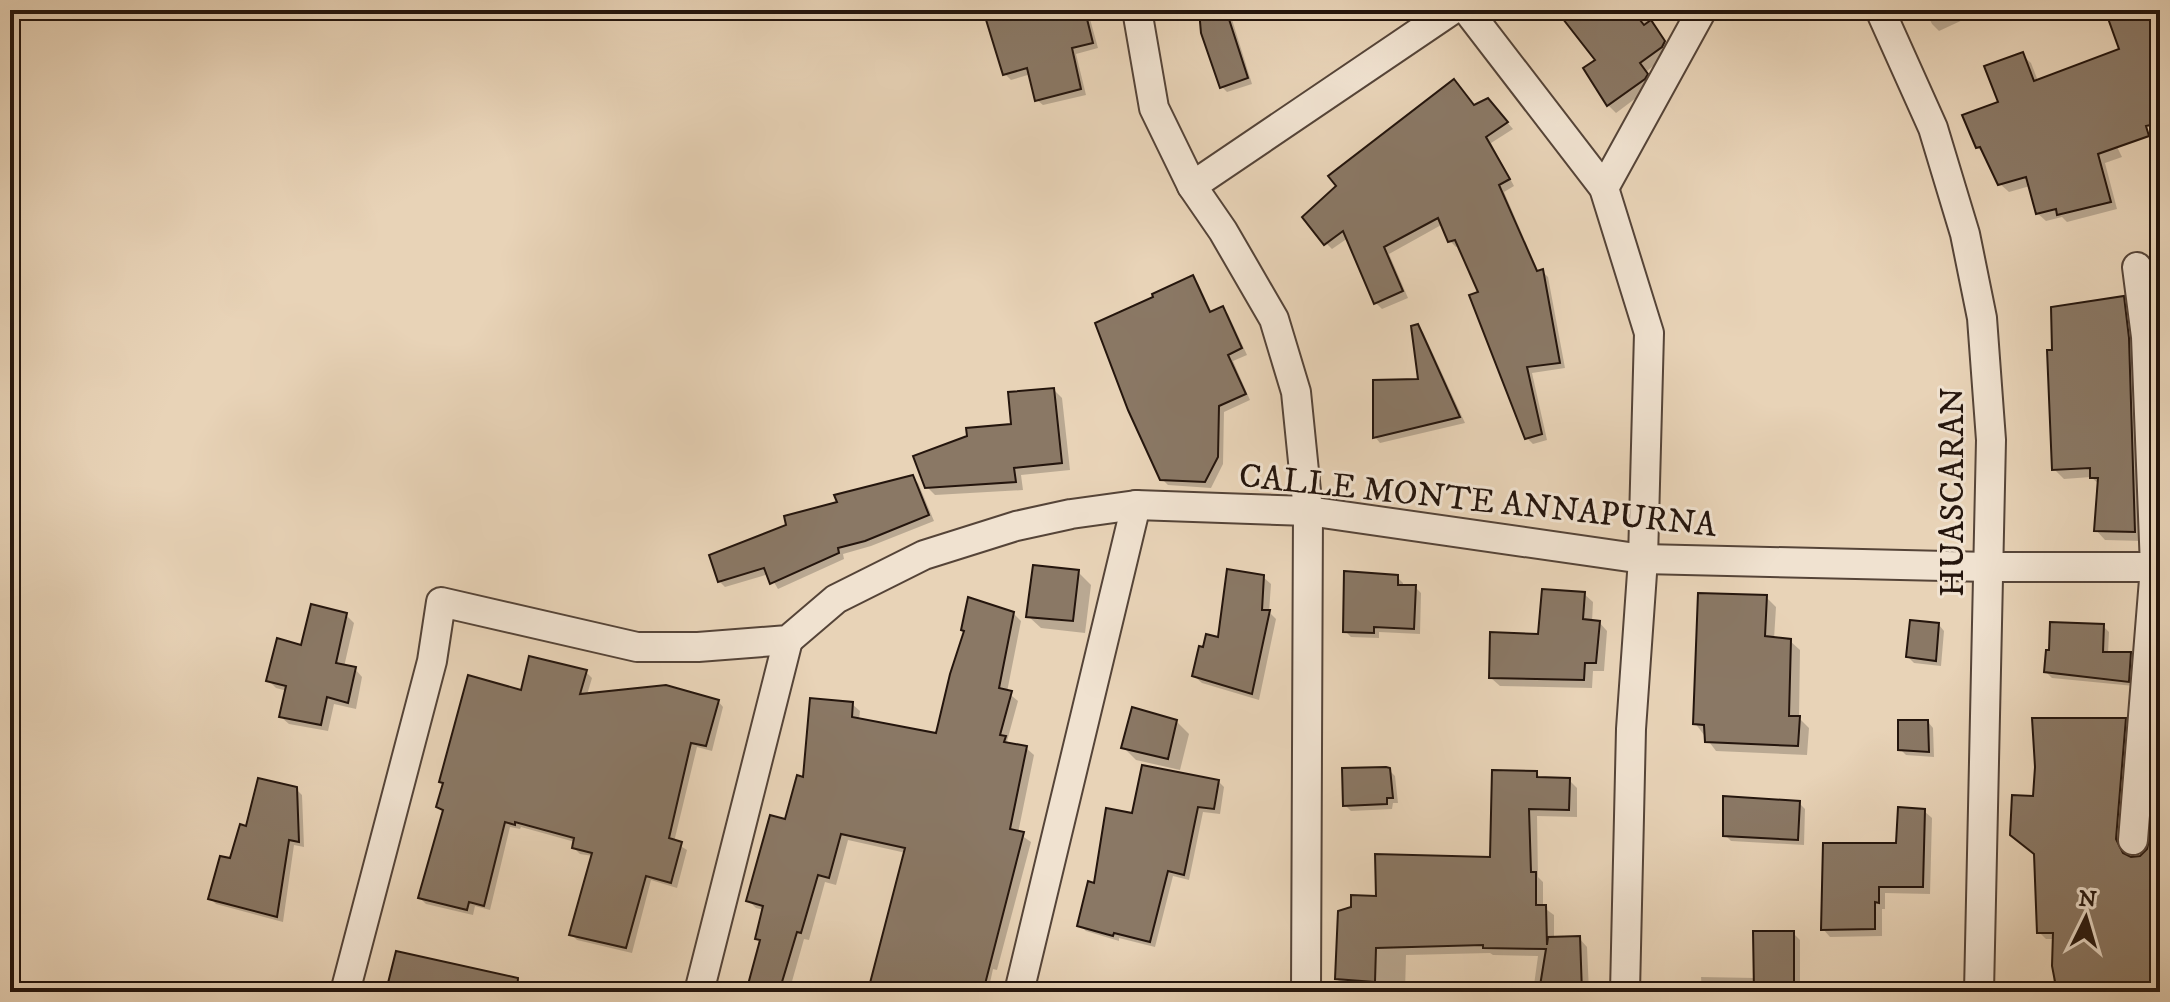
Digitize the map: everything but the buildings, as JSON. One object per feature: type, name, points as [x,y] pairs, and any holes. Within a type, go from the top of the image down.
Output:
[{"type":"street","points":[[1137,10],[1154,108],[1192,186],[1223,231],[1274,319],[1296,392],[1308,511],[1306,992]]},
{"type":"street","points":[[1192,186],[1452,10]]},
{"type":"street","points":[[1467,10],[1604,188],[1649,333],[1643,559],[1631,729],[1625,992]]},
{"type":"street","points":[[1604,188],[1702,10]]},
{"type":"street","name":"HUASCARAN","points":[[1880,10],[1933,128],[1965,234],[1982,318],[1991,440],[1979,992]]},
{"type":"street","points":[[2133,840],[2158,567],[2146,337],[2137,267]]},
{"type":"street","points":[[1019,992],[1136,505]]},
{"type":"street","name":"CALLE MONTE ANNAPURNA","points":[[788,640],[836,599],[924,555],[1016,526],[1136,505],[1308,511],[1643,559],[1989,567],[2158,567]]},
{"type":"street","points":[[345,992],[432,661],[441,602],[637,647],[698,647],[788,640],[699,992]]}]
